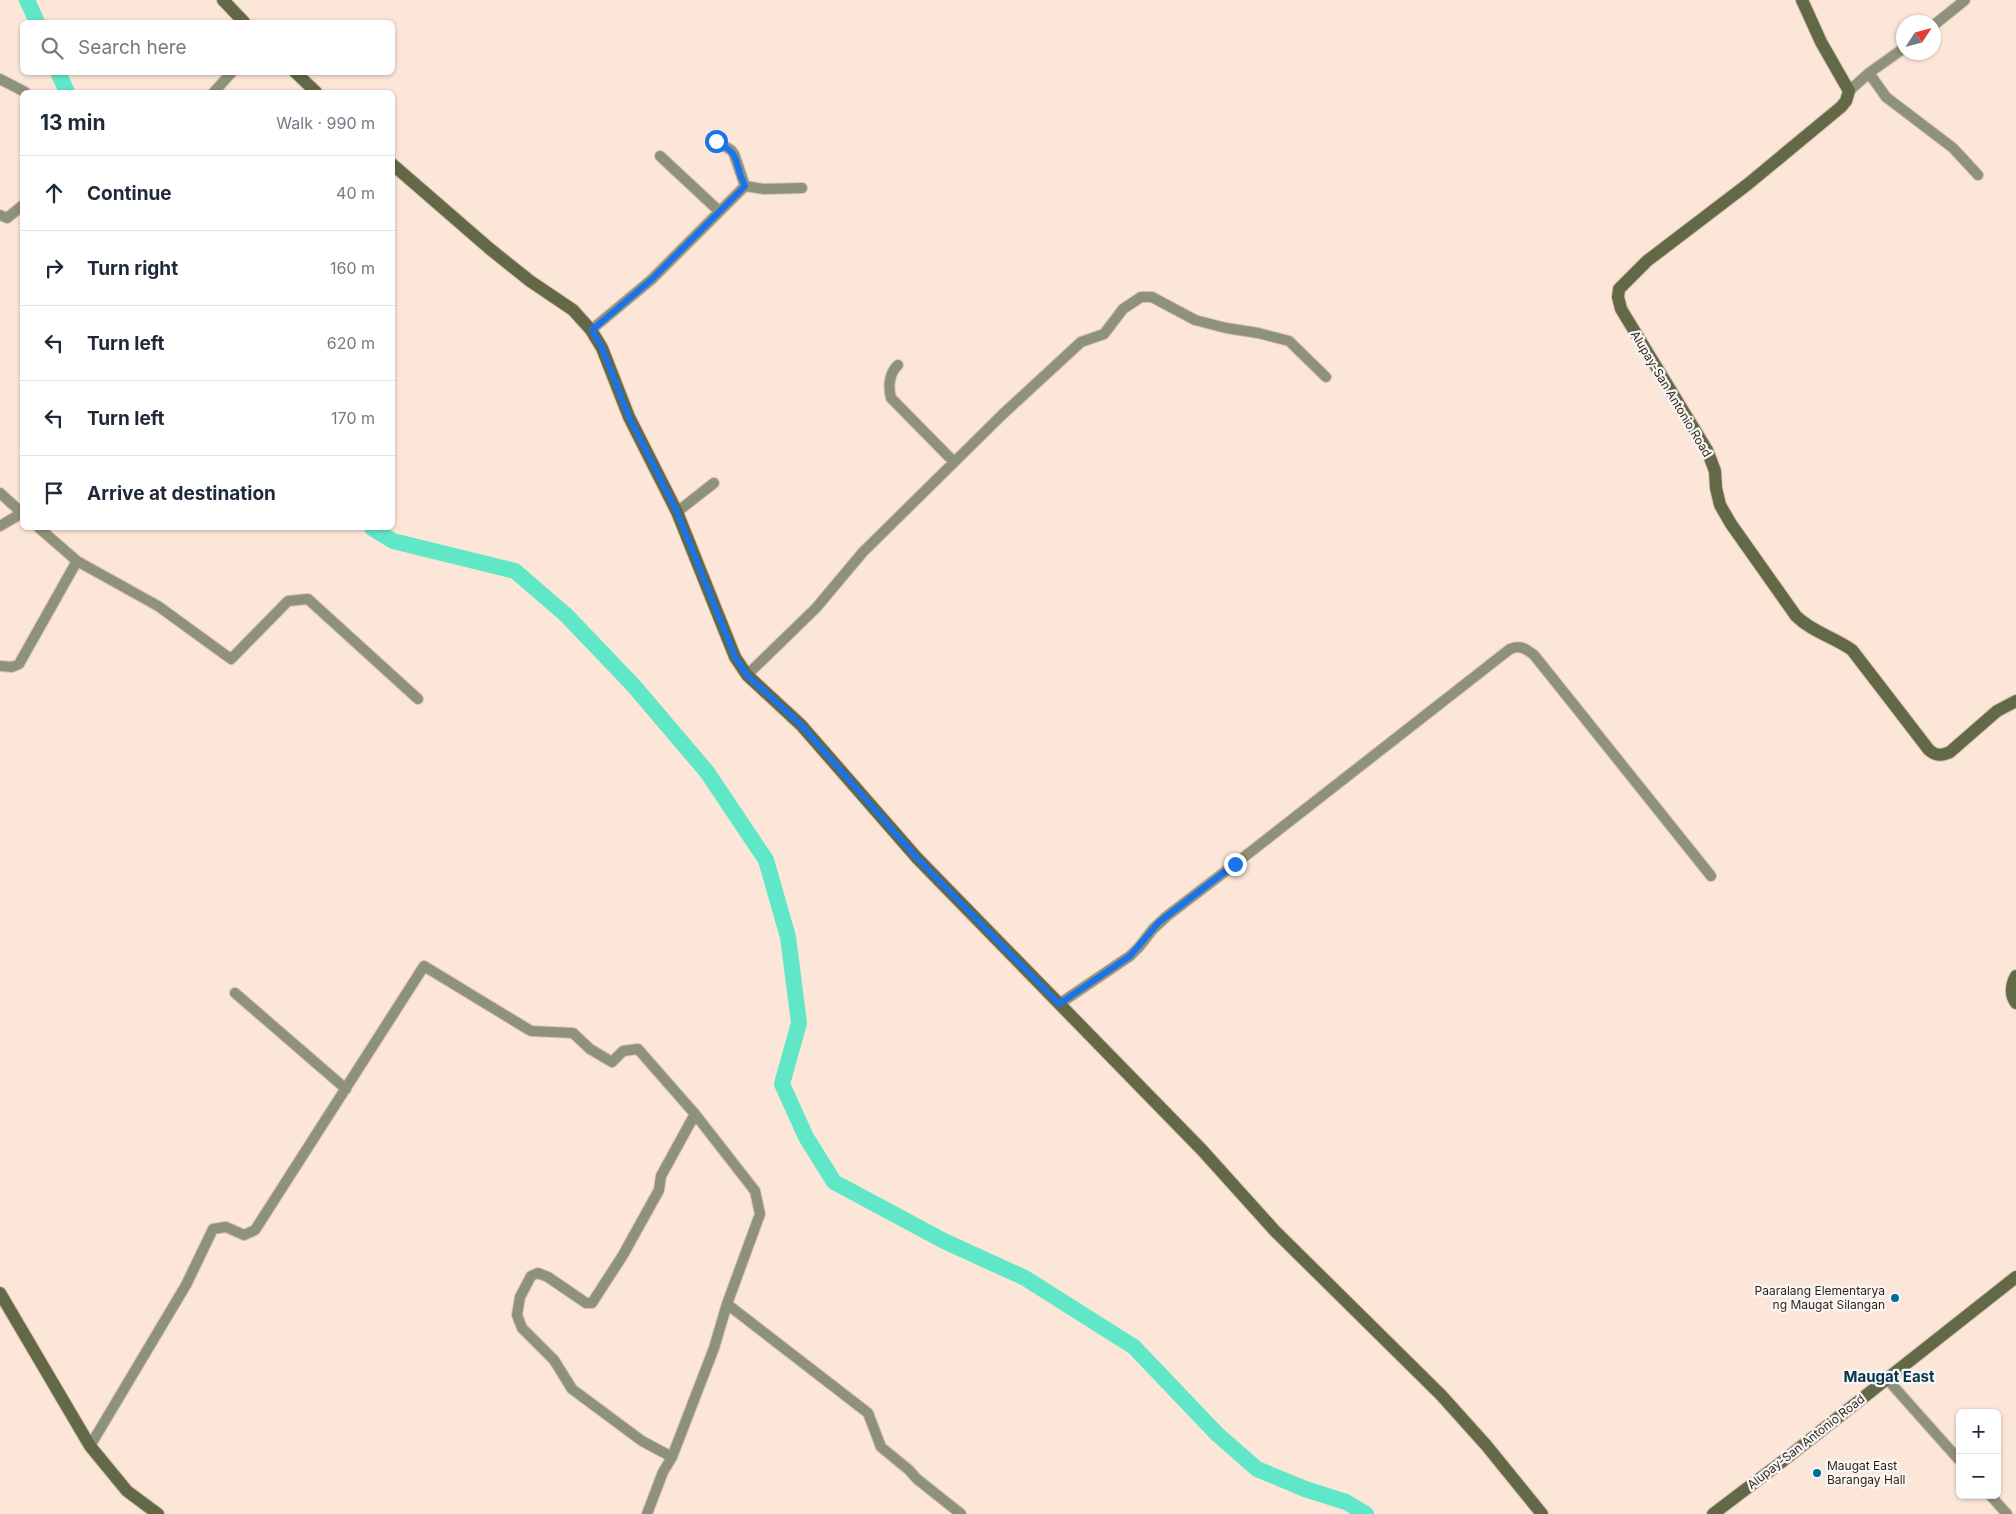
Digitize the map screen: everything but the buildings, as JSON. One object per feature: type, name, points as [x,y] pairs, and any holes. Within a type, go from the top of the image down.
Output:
[{"type":"main road","points":[[223,0],[242,20]]},
{"type":"main road","points":[[1802,0],[1821,42],[1849,91]]},
{"type":"main road","points":[[298,75],[314,90]]},
{"type":"main road","name":"Alupay-San Antonio Road","points":[[1849,91],[1846,101],[1841,107],[1748,184],[1647,261],[1619,289],[1618,298],[1621,309],[1707,450],[1715,471],[1720,505],[1731,524],[1796,616],[1810,628],[1841,642],[1852,650],[1929,750],[1935,755],[1944,755],[1950,752],[1997,711],[2016,701]]},
{"type":"main road","points":[[395,167],[490,249],[573,310],[592,330],[602,348],[629,417],[677,512],[735,657],[747,675],[801,725],[917,858],[1202,1150],[1276,1231],[1441,1396],[1486,1445],[1542,1514]]},
{"type":"main road","points":[[2016,976],[2012,991],[2013,999],[2016,1003]]},
{"type":"main road","name":"Alupay-San Antonio Road","points":[[1713,1514],[2016,1277]]},
{"type":"main road","points":[[0,1293],[90,1446],[127,1491],[158,1514]]},
{"type":"street","points":[[1941,19],[1965,0]]},
{"type":"street","points":[[1849,91],[1869,73],[1896,54]]},
{"type":"street","points":[[1869,73],[1886,97],[1953,148],[1978,175]]},
{"type":"street","points":[[216,90],[229,75]]},
{"type":"street","points":[[0,79],[21,90]]},
{"type":"street","points":[[716,141],[734,154],[745,186]]},
{"type":"street","points":[[660,156],[719,210]]},
{"type":"street","points":[[745,186],[764,189],[802,188]]},
{"type":"street","points":[[592,330],[651,280],[745,186]]},
{"type":"street","points":[[0,215],[7,218],[20,208]]},
{"type":"street","points":[[747,675],[816,608],[863,552],[954,462],[1081,342],[1104,334],[1123,309],[1141,297],[1152,297],[1195,320],[1226,328],[1258,332],[1289,341],[1326,377]]},
{"type":"street","points":[[898,365],[893,369],[890,381],[889,390],[891,398],[954,462]]},
{"type":"street","points":[[677,512],[714,482]]},
{"type":"street","points":[[0,493],[20,511]]},
{"type":"street","points":[[0,526],[20,514]]},
{"type":"street","points":[[41,530],[77,561],[158,606],[231,659],[288,601],[308,599],[418,699]]},
{"type":"street","points":[[0,666],[12,667],[19,664],[77,561]]},
{"type":"street","points":[[1059,1004],[1130,956],[1152,929],[1167,916],[1510,649],[1517,647],[1523,647],[1534,655],[1711,876]]},
{"type":"street","points":[[90,1446],[186,1284],[213,1229],[226,1227],[244,1235],[255,1230],[424,966],[531,1030],[573,1033],[590,1049],[612,1062],[623,1051],[638,1048],[695,1114],[755,1191],[760,1214],[727,1304],[714,1348],[672,1457],[663,1472],[648,1514]]},
{"type":"street","points":[[235,993],[346,1089]]},
{"type":"street","points":[[672,1457],[642,1441],[572,1389],[554,1360],[522,1328],[517,1315],[520,1297],[531,1276],[538,1273],[548,1277],[586,1303],[592,1303],[659,1190],[661,1176],[695,1114]]},
{"type":"street","points":[[727,1304],[868,1413],[881,1447],[961,1514]]},
{"type":"street","points":[[1887,1379],[1956,1457]]},
{"type":"street","points":[[1994,1499],[2007,1514]]},
{"type":"waterway","points":[[27,0],[36,20]]},
{"type":"waterway","points":[[59,75],[66,90]]},
{"type":"waterway","points":[[375,530],[393,541],[515,571],[566,615],[633,685],[707,772],[766,860],[788,937],[799,1023],[782,1084],[806,1137],[834,1182],[944,1241],[1025,1278],[1134,1347],[1217,1434],[1257,1469],[1305,1489],[1346,1502],[1366,1514]]},
{"type":"place","name":"Paaralang Elementarya ng Maugat Silangan","points":[[1895,1298]]},
{"type":"place","name":"Maugat East Barangay Hall","points":[[1817,1473]]},
{"type":"district","name":"Maugat East","points":[[1889,1377]]},
{"type":"route","points":[[716,141],[734,154],[745,186],[676,253],[660,272],[592,330],[602,348],[629,417],[677,512],[735,657],[747,675],[801,725],[917,858],[1059,1004],[1130,956],[1159,922],[1235,864]]}]
